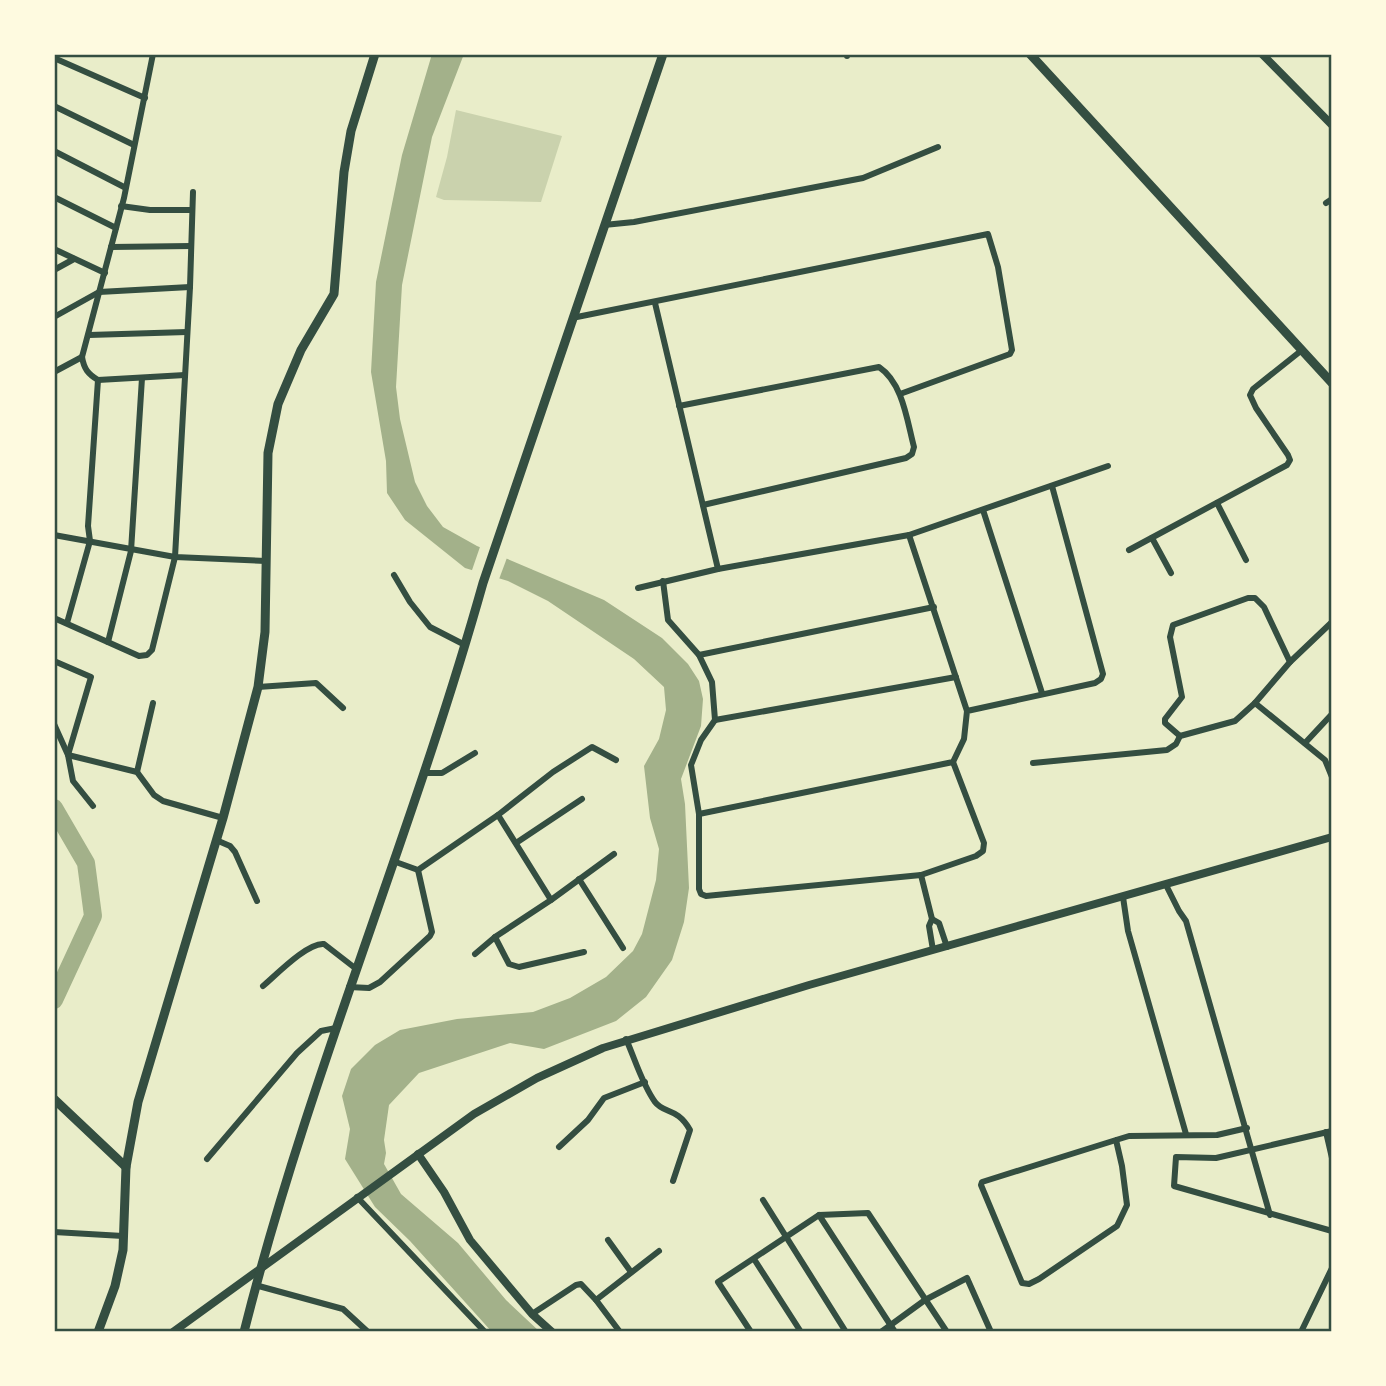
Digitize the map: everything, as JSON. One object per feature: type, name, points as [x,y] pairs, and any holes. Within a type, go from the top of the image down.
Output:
[{"type":"main road","points":[[99,1332],[115,1286],[123,1250],[126,1167],[132,1125],[223,818],[258,687],[265,632],[268,453],[278,404],[301,350],[334,294],[344,172],[351,131],[375,54]]},
{"type":"main road","points":[[244,1332],[282,1191],[355,968],[423,773],[483,583],[663,54]]},
{"type":"main road","points":[[1030,54],[1332,383]]},
{"type":"main road","points":[[54,1098],[126,1167]]},
{"type":"street","points":[[153,54],[116,228],[82,357],[84,368],[98,380],[185,374]]},
{"type":"street","points":[[1262,54],[1332,125]]},
{"type":"street","points":[[54,58],[145,98]]},
{"type":"street","points":[[54,106],[134,145]]},
{"type":"street","points":[[604,225],[634,222],[863,178],[938,148]]},
{"type":"street","points":[[54,151],[124,187]]},
{"type":"street","points":[[54,618],[139,656],[151,652],[175,557],[193,192]]},
{"type":"street","points":[[54,197],[116,228]]},
{"type":"street","points":[[121,206],[150,210],[192,210]]},
{"type":"street","points":[[572,318],[988,234],[998,267],[1012,350],[1010,354],[900,394]]},
{"type":"street","points":[[111,247],[191,246]]},
{"type":"street","points":[[54,249],[105,273]]},
{"type":"street","points":[[54,270],[74,259]]},
{"type":"street","points":[[54,317],[99,292],[190,287]]},
{"type":"street","points":[[656,303],[718,569]]},
{"type":"street","points":[[89,335],[187,332]]},
{"type":"street","points":[[1129,550],[1287,465],[1290,460],[1250,395],[1253,389],[1302,350]]},
{"type":"street","points":[[54,418],[54,372],[82,357]]},
{"type":"street","points":[[679,407],[878,367],[887,372],[900,394],[914,447],[912,454],[906,458],[703,505]]},
{"type":"street","points":[[108,642],[131,551],[142,378]]},
{"type":"street","points":[[67,624],[90,541],[88,526],[98,380]]},
{"type":"street","points":[[638,588],[718,569],[909,535],[1108,466]]},
{"type":"street","points":[[967,711],[1095,683],[1103,674],[1052,486]]},
{"type":"street","points":[[1217,503],[1246,560]]},
{"type":"street","points":[[983,510],[1042,693]]},
{"type":"street","points":[[54,535],[175,557],[266,561]]},
{"type":"street","points":[[663,581],[668,620],[699,655],[712,682],[715,720],[701,740],[691,765],[699,814],[701,894],[706,896],[921,875],[976,856],[983,851],[984,843],[953,762],[964,739],[967,711],[909,535]]},
{"type":"street","points":[[1152,538],[1171,573]]},
{"type":"street","points":[[394,575],[410,602],[430,627],[465,645]]},
{"type":"street","points":[[1180,736],[1165,723],[1182,697],[1170,637],[1173,625],[1248,598],[1255,598],[1264,607],[1290,662]]},
{"type":"street","points":[[699,655],[934,607]]},
{"type":"street","points":[[1033,763],[1167,750],[1176,744],[1180,736],[1235,721],[1332,622]]},
{"type":"street","points":[[54,661],[91,677],[68,755]]},
{"type":"street","points":[[715,720],[957,677]]},
{"type":"street","points":[[258,687],[316,683],[343,708]]},
{"type":"street","points":[[137,772],[153,703]]},
{"type":"street","points":[[1255,703],[1325,760],[1332,777]]},
{"type":"street","points":[[1305,743],[1332,714]]},
{"type":"street","points":[[54,724],[68,755],[73,781],[93,806]]},
{"type":"street","points":[[418,870],[592,747],[616,760]]},
{"type":"street","points":[[423,773],[442,773],[475,753]]},
{"type":"street","points":[[68,755],[137,772],[154,795],[163,801],[223,818]]},
{"type":"street","points":[[699,814],[953,762]]},
{"type":"street","points":[[516,843],[582,799]]},
{"type":"street","points":[[498,815],[551,900]]},
{"type":"street","points":[[173,1332],[474,1114],[537,1078],[626,1039],[1332,837]]},
{"type":"street","points":[[216,840],[233,849],[257,901]]},
{"type":"street","points":[[475,954],[495,937],[614,854]]},
{"type":"street","points":[[393,861],[418,870]]},
{"type":"street","points":[[349,988],[369,988],[380,982],[430,936],[432,932],[418,870]]},
{"type":"street","points":[[921,875],[932,919],[929,926],[933,950]]},
{"type":"street","points":[[579,879],[623,948]]},
{"type":"street","points":[[1166,885],[1186,920],[1270,1215]]},
{"type":"street","points":[[1123,897],[1128,931],[1186,1134]]},
{"type":"street","points":[[932,919],[939,923],[947,947]]},
{"type":"street","points":[[495,937],[509,964],[519,967],[584,952]]},
{"type":"street","points":[[262,986],[308,949],[319,944],[324,944],[355,968]]},
{"type":"street","points":[[207,1159],[297,1053],[321,1031],[336,1028]]},
{"type":"street","points":[[626,1039],[656,1103],[677,1113],[690,1130],[673,1181]]},
{"type":"street","points":[[559,1147],[588,1120],[604,1098],[645,1082]]},
{"type":"street","points":[[1116,1139],[1127,1205],[1117,1226],[1039,1279],[1029,1284],[1021,1283],[982,1182],[1116,1139],[1129,1136],[1217,1135],[1247,1128]]},
{"type":"street","points":[[1332,1158],[1329,1131],[1216,1158],[1176,1157],[1174,1186],[1332,1231]]},
{"type":"street","points":[[418,1154],[444,1192],[470,1240],[532,1314],[552,1332]]},
{"type":"street","points":[[359,1196],[485,1332]]},
{"type":"street","points":[[763,1200],[846,1332]]},
{"type":"street","points":[[751,1332],[718,1282],[819,1215],[868,1213],[947,1332]]},
{"type":"street","points":[[819,1215],[892,1329]]},
{"type":"street","points":[[54,1232],[123,1236]]},
{"type":"street","points":[[608,1240],[631,1272]]},
{"type":"street","points":[[596,1300],[659,1251]]},
{"type":"street","points":[[754,1259],[801,1332]]},
{"type":"street","points":[[1301,1332],[1332,1268]]},
{"type":"street","points":[[881,1332],[892,1329],[925,1300],[967,1278],[991,1332]]},
{"type":"street","points":[[1325,1281],[1332,1287]]},
{"type":"street","points":[[532,1314],[581,1284],[620,1332]]},
{"type":"street","points":[[255,1286],[343,1309],[368,1332]]},
{"type":"shaded area","points":[[432,54],[464,54],[432,137],[402,285],[396,387],[400,419],[415,482],[427,506],[443,527],[477,546],[604,600],[662,638],[688,664],[699,681],[703,699],[701,726],[681,779],[685,804],[689,888],[684,922],[672,960],[646,997],[616,1021],[544,1049],[510,1043],[419,1073],[389,1105],[384,1164],[401,1194],[458,1243],[506,1300],[540,1332],[492,1332],[410,1241],[375,1207],[345,1159],[350,1129],[342,1096],[351,1069],[375,1045],[400,1030],[457,1019],[533,1012],[570,998],[606,977],[633,951],[642,934],[656,880],[659,849],[650,818],[644,766],[659,739],[666,710],[664,687],[634,659],[548,601],[508,581],[465,568],[405,520],[387,493],[386,461],[371,372],[376,282],[402,155]]},
{"type":"shaded area","points":[[456,110],[562,136],[541,202],[444,200],[436,197]]},
{"type":"pier","points":[[481,544],[508,555],[498,582],[471,573]]},
{"type":"waterway","points":[[54,808],[86,863],[93,916],[54,1000]]}]
